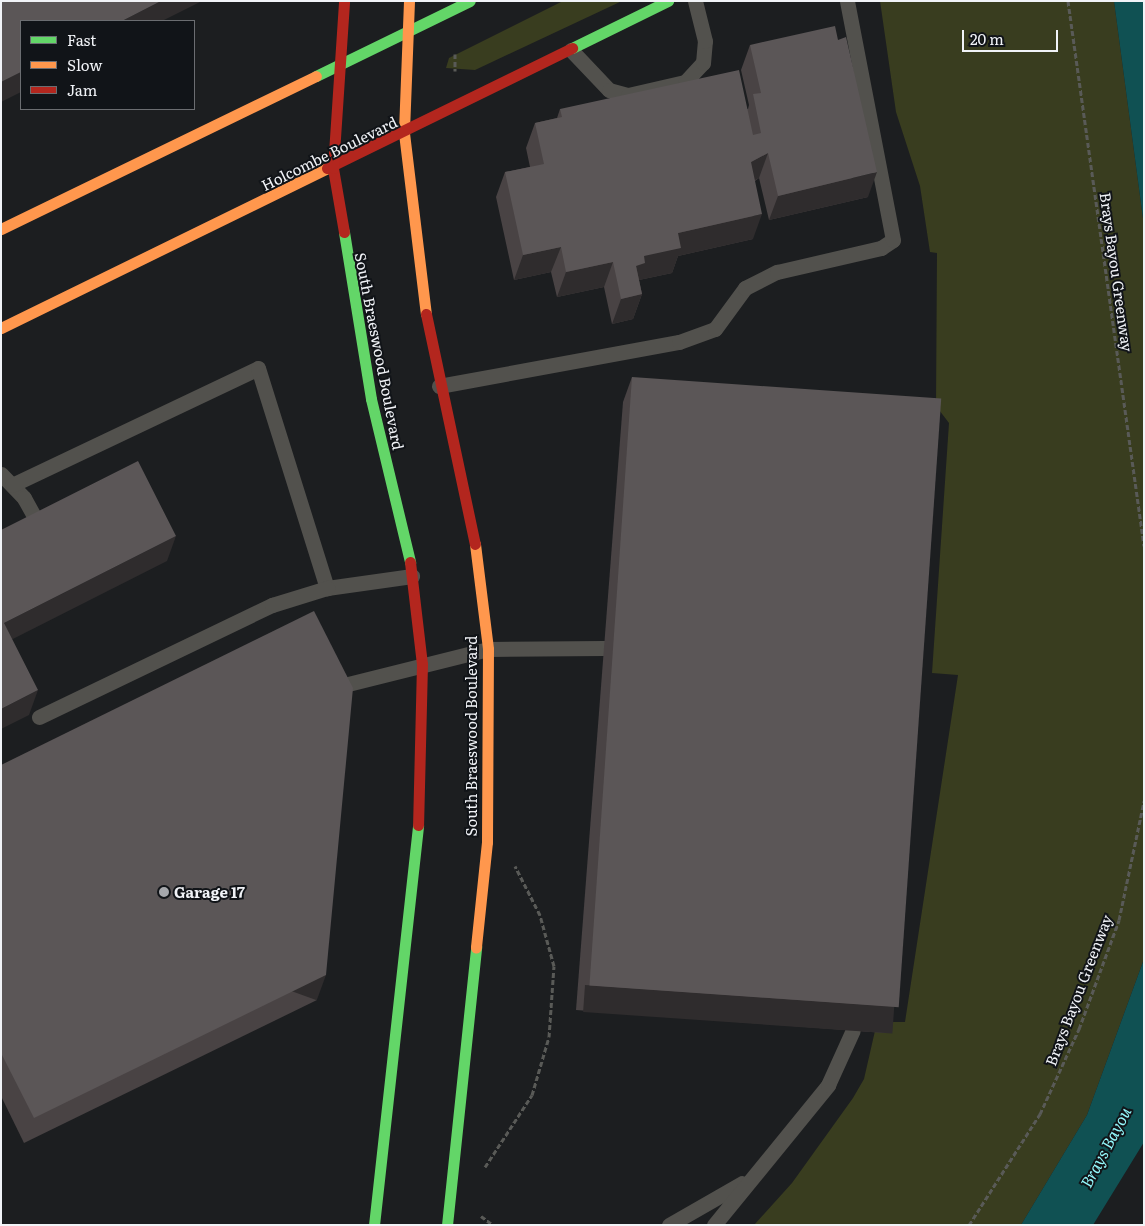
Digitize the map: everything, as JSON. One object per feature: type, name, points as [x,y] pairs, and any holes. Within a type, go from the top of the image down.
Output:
[{"type":"main road","name":"South Braeswood Boulevard","points":[[344,1],[338,68],[333,168],[371,399],[412,576],[422,664],[418,838],[374,1225]]},
{"type":"main road","name":"South Braeswood Boulevard","points":[[409,1],[406,33],[404,133],[418,276],[439,386],[475,541],[488,649],[487,842],[447,1225]]},
{"type":"main road","points":[[1,229],[338,68],[470,1]]},
{"type":"main road","name":"Holcombe Boulevard","points":[[1,328],[333,168],[668,1]]},
{"type":"lane","points":[[571,50],[609,90],[628,94],[685,82],[703,63],[705,41],[695,1]]},
{"type":"lane","points":[[439,386],[679,342],[715,329],[745,288],[777,272],[881,248],[893,240],[847,1]]},
{"type":"lane","points":[[41,529],[7,480],[258,368],[327,588]]},
{"type":"lane","points":[[39,717],[272,605],[327,588],[412,576]]},
{"type":"lane","points":[[331,689],[422,664],[488,649],[604,648]]},
{"type":"lane","points":[[714,1225],[750,1178],[828,1085],[853,1030]]},
{"type":"lane","points":[[669,1225],[750,1178]]},
{"type":"path","name":"Brays Bayou Greenway","points":[[1068,1],[1144,546]]},
{"type":"path","points":[[455,54],[455,73]]},
{"type":"path","name":"Brays Bayou Greenway","points":[[969,1225],[1040,1114],[1079,1029],[1119,920],[1144,801]]},
{"type":"path","points":[[480,1174],[532,1095],[549,1037],[554,966],[540,915],[514,863]]},
{"type":"path","points":[[481,1216],[494,1225]]},
{"type":"green space","points":[[563,1],[622,1],[475,70],[446,68],[449,58]]},
{"type":"green space","points":[[880,1],[1114,1],[1144,226],[1144,959],[1087,1115],[1021,1225],[754,1225],[792,1183],[853,1098],[864,1079],[877,1022],[905,1022],[958,675],[932,673],[949,423],[936,406],[937,253],[930,252],[920,186],[896,112]]},
{"type":"water","points":[[1114,1],[1144,1],[1144,226]]},
{"type":"water","name":"Brays Bayou","points":[[1144,959],[1144,1142],[1093,1225],[1021,1225],[1087,1115]]},
{"type":"building","points":[[1,1],[161,1],[124,20],[20,20],[20,72],[1,82]]},
{"type":"building","points":[[835,26],[838,40],[846,37],[877,172],[778,196],[768,153],[751,162],[762,214],[678,233],[681,248],[644,256],[645,263],[636,266],[642,294],[621,299],[613,262],[566,272],[561,247],[523,255],[505,172],[544,164],[535,123],[562,117],[560,109],[739,70],[753,135],[761,133],[753,94],[761,93],[750,45]]},
{"type":"building","points":[[632,377],[941,399],[899,1007],[589,986]]},
{"type":"building","points":[[138,461],[176,536],[4,623],[38,690],[1,709],[1,530]]},
{"type":"building","name":"Garage 17","points":[[314,611],[353,688],[326,975],[34,1118],[1,1053],[1,765]]},
{"type":"traffic: fast","points":[[316,76],[470,1]]},
{"type":"traffic: fast","points":[[572,48],[668,1]]},
{"type":"traffic: fast","points":[[344,232],[371,399],[410,562]]},
{"type":"traffic: fast","points":[[374,1225],[418,825]]},
{"type":"traffic: fast","points":[[447,1225],[476,947]]},
{"type":"traffic: slow","points":[[409,1],[404,133],[426,314]]},
{"type":"traffic: slow","points":[[1,229],[316,76]]},
{"type":"traffic: slow","points":[[1,328],[327,168]]},
{"type":"traffic: slow","points":[[475,544],[488,649],[487,842],[476,947]]},
{"type":"traffic: jam","points":[[344,1],[333,168],[344,232]]},
{"type":"traffic: jam","points":[[327,168],[572,48]]},
{"type":"traffic: jam","points":[[426,314],[475,544]]},
{"type":"traffic: jam","points":[[410,562],[422,664],[418,825]]},
{"type":"place","name":"Garage 17","points":[[164,892]]}]
